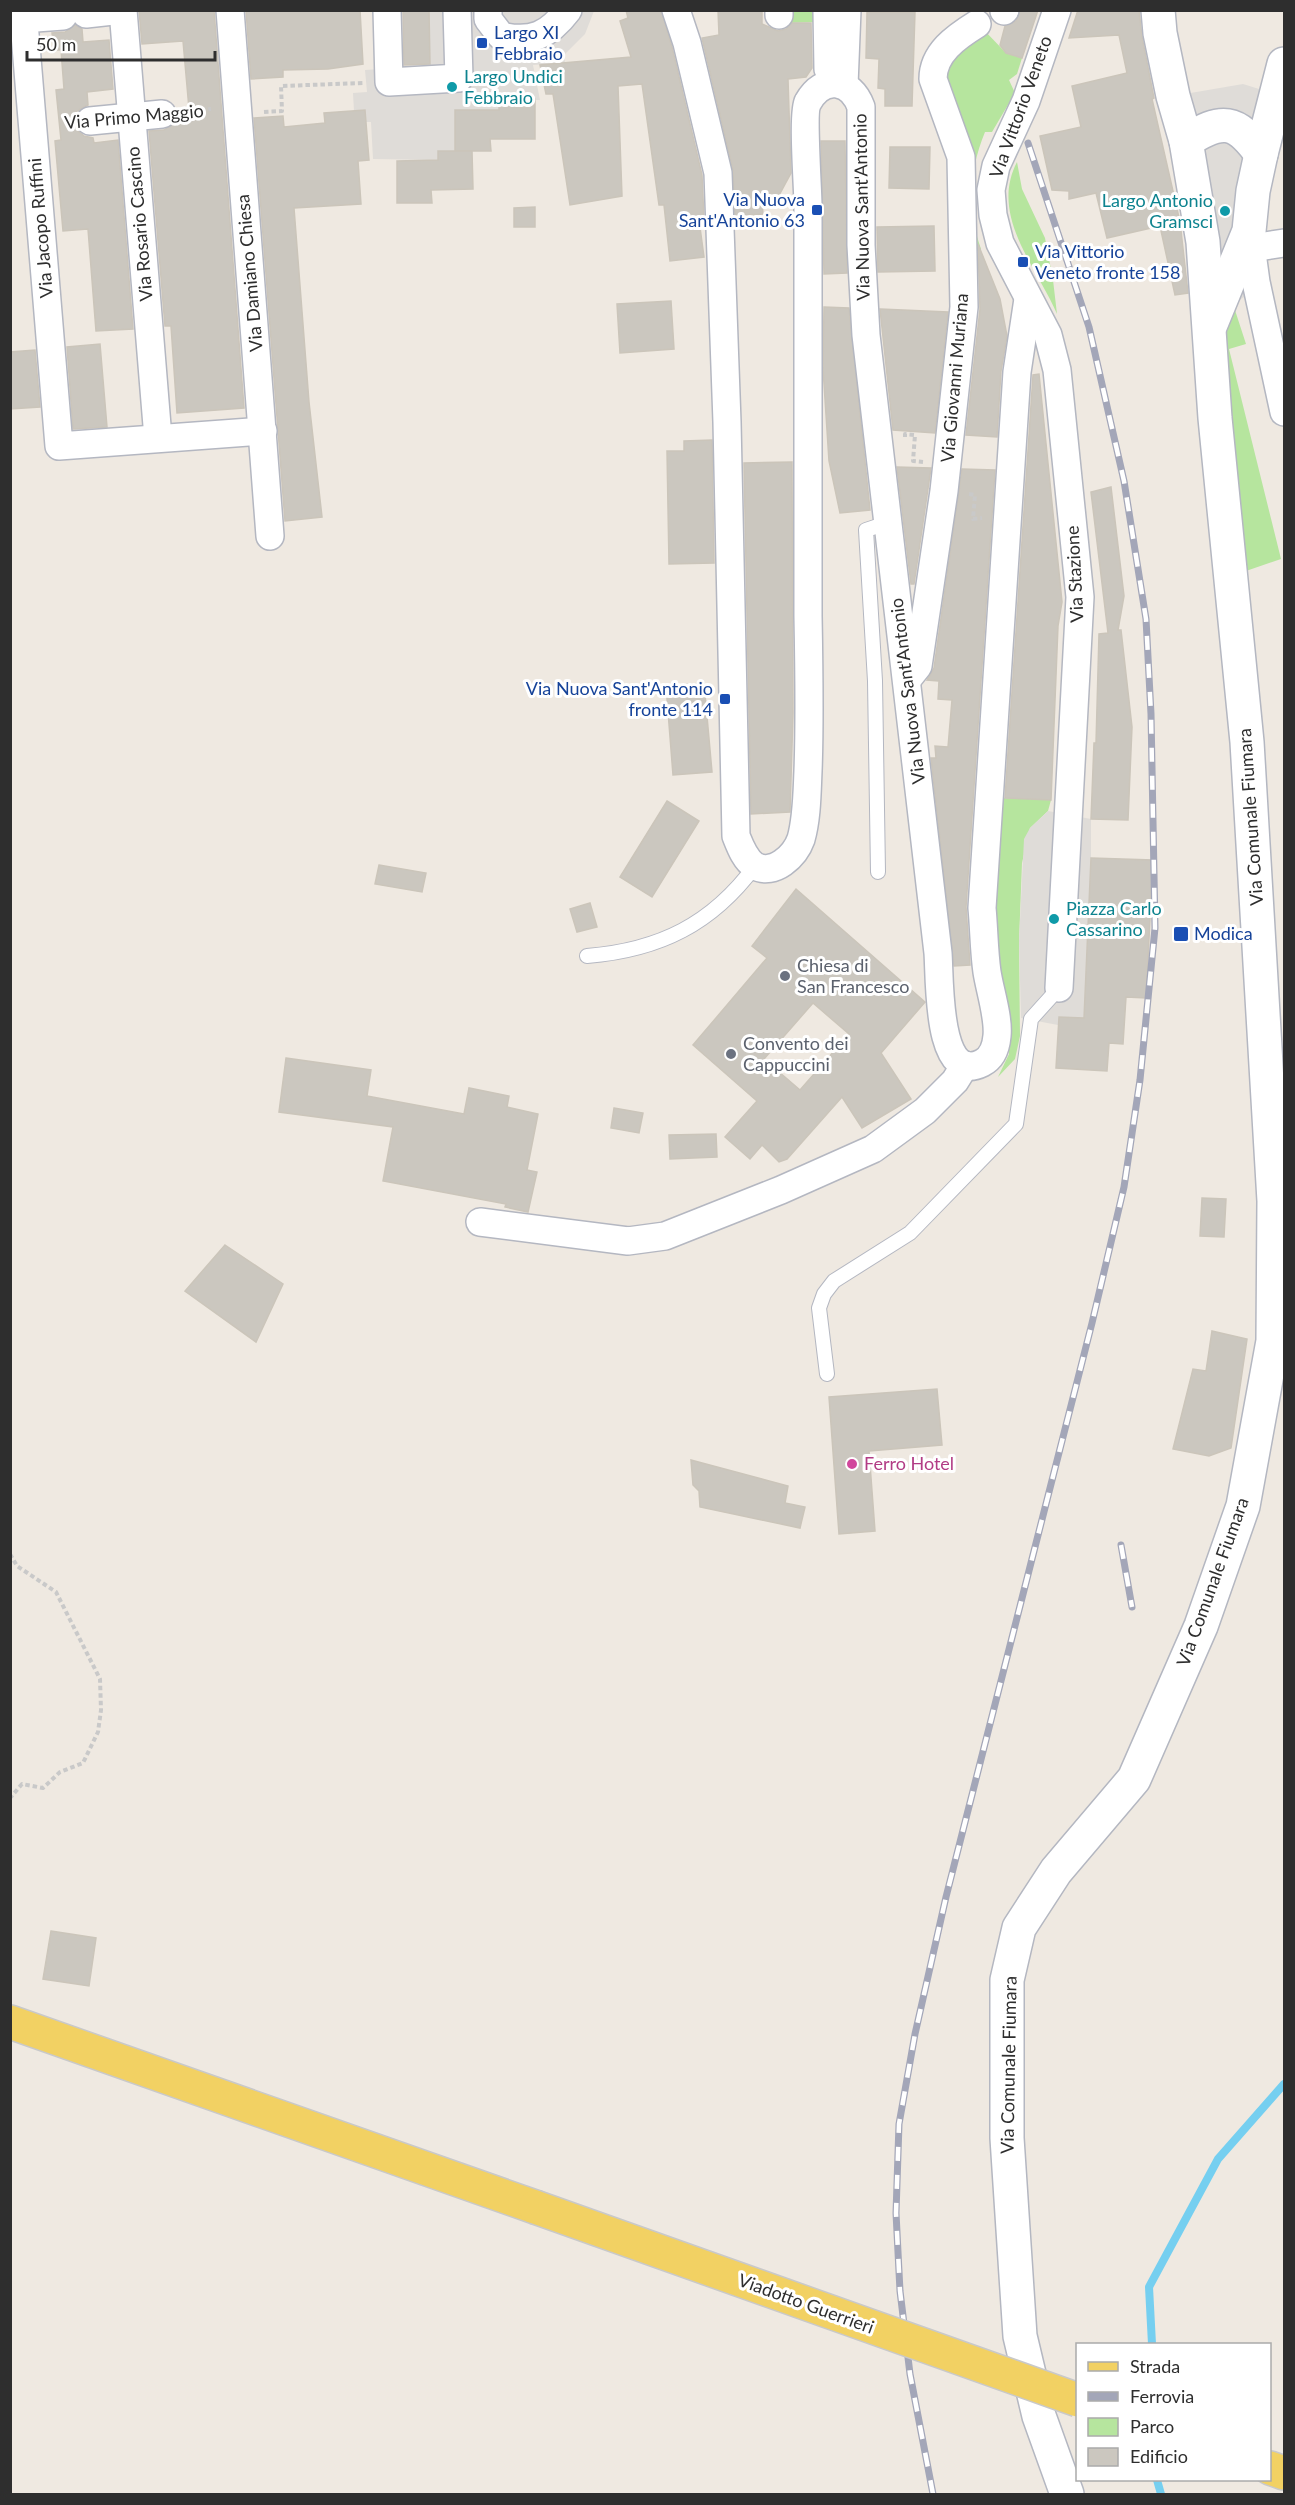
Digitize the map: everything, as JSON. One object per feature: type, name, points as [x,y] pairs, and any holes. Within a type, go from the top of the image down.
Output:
[{"type":"main road","name":"Viadotto Guerrieri","points":[[10,2022],[1076,2400]]},
{"type":"street","points":[[23,15],[75,15],[123,10]]},
{"type":"street","name":"Via Rosario Cascino","points":[[123,10],[158,438]]},
{"type":"street","name":"Via Damiano Chiesa","points":[[230,10],[270,536]]},
{"type":"street","points":[[387,10],[377,76],[389,82],[459,78],[458,10]]},
{"type":"street","points":[[488,10],[488,19],[501,36],[519,40],[539,36],[557,25],[568,10]]},
{"type":"street","points":[[676,10],[687,43],[718,173],[736,836],[743,853],[755,866],[769,868],[781,864],[793,855],[801,839],[807,803],[810,735],[806,105],[815,90],[836,84]]},
{"type":"street","points":[[827,10],[836,84]]},
{"type":"street","points":[[836,84],[847,10]]},
{"type":"street","name":"Via Vittorio Veneto","points":[[1057,10],[1026,101],[996,166],[991,190],[993,215],[1000,243],[1048,335],[1057,370]]},
{"type":"street","points":[[1158,10],[1160,33],[1173,96],[1186,141],[1264,317],[1284,412]]},
{"type":"street","name":"Via Jacopo Ruffini","points":[[23,15],[59,446],[158,438]]},
{"type":"street","name":"Via Giovanni Muriana","points":[[907,679],[918,666],[920,654],[944,491],[964,307],[961,157],[933,79],[933,67],[937,58],[952,43],[977,24]]},
{"type":"street","points":[[1209,328],[1253,191],[1284,64]]},
{"type":"street","name":"Via Nuova Sant'Antonio","points":[[836,84],[857,96],[861,107],[861,245],[866,335],[938,953],[944,1029],[948,1048],[954,1058],[965,1065]]},
{"type":"street","name":"Via Primo Maggio","points":[[90,121],[162,114]]},
{"type":"street","points":[[1186,141],[1209,126],[1235,126],[1250,138],[1261,154]]},
{"type":"street","points":[[1233,248],[1284,243]]},
{"type":"street","name":"Via Comunale Fiumara","points":[[1067,2494],[1039,2416],[1020,2336],[1007,2138],[1008,1980],[1019,1928],[1056,1871],[1134,1779],[1201,1626],[1243,1506],[1279,1341],[1274,1201],[1248,754],[1215,418],[1209,328],[1233,248]]},
{"type":"street","points":[[480,1222],[628,1241],[665,1236],[781,1190],[873,1149],[925,1111],[955,1081],[965,1065],[977,1065],[987,1060],[994,1049],[997,1035],[986,964],[982,908],[1017,372],[1028,299]]},
{"type":"street","name":"Via Stazione","points":[[1057,370],[1080,597],[1059,988]]},
{"type":"street","points":[[158,438],[263,431]]},
{"type":"lane","points":[[878,872],[875,681],[866,530],[887,523]]},
{"type":"lane","points":[[587,956],[615,954],[683,931],[710,915],[725,902],[755,866]]},
{"type":"lane","points":[[827,1374],[819,1308],[824,1294],[834,1281],[910,1233],[1016,1124],[1031,1019],[1059,988]]},
{"type":"path","name":"Via Primo Maggio","points":[[162,114],[236,110],[282,111],[281,86],[377,76]]},
{"type":"path","points":[[904,443],[905,434],[915,435],[913,461],[923,462],[923,453]]},
{"type":"path","points":[[965,502],[966,494],[975,495],[973,519],[982,520],[982,512]]},
{"type":"path","points":[[10,1554],[17,1566],[56,1592],[100,1678],[101,1710],[98,1732],[83,1763],[60,1772],[43,1788],[22,1784],[10,1797]]},
{"type":"green space","points":[[788,11],[817,11],[817,22],[789,23]]},
{"type":"green space","points":[[984,30],[1006,53],[1022,58],[1017,74],[1009,80],[1015,93],[992,132],[985,132],[976,161],[972,205],[976,234],[981,249],[971,254],[940,82],[948,56]]},
{"type":"green space","points":[[1017,162],[1022,189],[1045,238],[1057,314],[1019,241],[1012,221],[1009,202],[1010,182]]},
{"type":"green space","points":[[1233,304],[1246,344],[1229,349],[1281,559],[1246,571],[1221,307]]},
{"type":"green space","points":[[1001,798],[1051,800],[1048,811],[1030,828],[1022,863],[1019,941],[1020,1036],[1015,1059],[998,1077],[1009,1054],[992,917]]},
{"type":"shaded area","name":"Largo Undici Febbraio","points":[[429,11],[594,11],[585,34],[564,55],[565,63],[533,65],[540,100],[499,100],[499,116],[490,110],[455,110],[455,151],[438,151],[438,160],[373,159],[371,122],[366,122],[354,111],[353,93],[367,92],[365,70],[430,66]]},
{"type":"shaded area","name":"Largo Antonio Gramsci","points":[[1243,84],[1275,94],[1249,294],[1233,304],[1173,96]]},
{"type":"shaded area","name":"Piazza Carlo Cassarino","points":[[1048,811],[1091,819],[1085,996],[1087,1018],[1059,1017],[1058,1025],[1021,1018],[1019,941],[1024,839],[1030,828]]},
{"type":"building","points":[[139,10],[214,10],[244,408],[177,413],[171,326],[165,326],[149,131],[164,130],[176,122],[190,120],[183,41],[142,44]]},
{"type":"building","points":[[246,10],[360,10],[363,64],[328,69],[283,70],[283,77],[251,79]]},
{"type":"building","points":[[403,10],[429,10],[430,64],[404,65]]},
{"type":"building","points":[[626,10],[661,10],[702,175],[704,220],[699,220],[704,257],[670,261],[664,205],[659,205],[642,84],[618,86],[622,196],[570,205],[553,94],[546,94],[540,65],[631,57],[620,21],[628,18]]},
{"type":"building","points":[[718,10],[762,10],[762,24],[778,31],[786,29],[792,23],[811,23],[812,68],[806,77],[788,79],[791,173],[777,199],[762,201],[763,214],[735,216],[733,170],[702,38],[719,35]]},
{"type":"building","points":[[1020,10],[1038,10],[1022,58],[1006,53],[1000,45],[1005,26],[1016,21]]},
{"type":"building","points":[[1078,10],[1139,10],[1154,98],[1152,99],[1180,222],[1188,293],[1175,295],[1160,226],[1107,238],[1096,193],[1069,199],[1069,191],[1052,190],[1040,136],[1081,127],[1072,86],[1127,73],[1119,35],[1069,38]]},
{"type":"building","points":[[867,12],[915,12],[912,106],[885,106],[885,89],[878,88],[879,59],[866,58]]},
{"type":"building","points":[[75,25],[82,29],[83,42],[109,40],[113,89],[87,92],[88,105],[80,109],[74,122],[78,131],[84,136],[93,138],[94,143],[118,140],[133,329],[96,331],[88,229],[63,231],[55,141],[61,140],[56,90],[64,89],[61,50],[54,50],[52,33],[65,32]]},
{"type":"building","points":[[535,99],[535,139],[490,139],[491,151],[455,151],[455,110],[499,110],[499,100]]},
{"type":"building","points":[[365,110],[369,160],[358,161],[361,204],[294,208],[309,402],[322,517],[285,521],[254,118],[283,116],[284,127],[325,123],[324,113]]},
{"type":"building","points":[[821,141],[845,141],[847,273],[824,274]]},
{"type":"building","points":[[890,147],[930,147],[929,189],[889,188]]},
{"type":"building","points":[[438,151],[472,151],[473,189],[431,190],[432,203],[397,203],[397,161],[438,160]]},
{"type":"building","points":[[535,207],[535,227],[514,227],[514,208]]},
{"type":"building","points":[[934,226],[935,271],[878,272],[877,227]]},
{"type":"building","points":[[978,244],[1000,299],[1007,336],[1001,371],[997,437],[966,435],[980,309]]},
{"type":"building","points":[[671,301],[674,349],[620,353],[617,304]]},
{"type":"building","points":[[824,307],[849,308],[870,510],[840,513],[829,461],[823,368]]},
{"type":"building","points":[[880,309],[948,312],[935,433],[893,430]]},
{"type":"building","points":[[100,344],[107,427],[73,429],[67,347]]},
{"type":"building","points":[[35,350],[40,407],[10,409],[10,352]]},
{"type":"building","points":[[1039,374],[1062,602],[1058,626],[1051,800],[1005,798],[1033,375]]},
{"type":"building","points":[[712,440],[714,563],[669,564],[667,451],[684,451],[684,441]]},
{"type":"building","points":[[792,462],[793,713],[790,812],[751,814],[744,463]]},
{"type":"building","points":[[897,467],[931,468],[914,584],[911,584]]},
{"type":"building","points":[[962,469],[995,470],[966,907],[970,965],[954,966],[931,758],[936,758],[935,746],[948,747],[952,700],[938,699],[939,681],[927,680],[934,668]]},
{"type":"building","points":[[1111,487],[1124,596],[1118,630],[1121,630],[1132,727],[1128,820],[1091,819],[1099,634],[1108,633],[1091,492]]},
{"type":"building","points":[[704,683],[712,772],[673,775],[666,686]]},
{"type":"building","points":[[667,801],[699,821],[652,897],[620,877]]},
{"type":"building","points":[[1091,858],[1153,860],[1146,998],[1126,997],[1123,1044],[1109,1043],[1107,1071],[1056,1068],[1059,1017],[1084,1018]]},
{"type":"building","points":[[379,865],[426,873],[422,892],[375,884]]},
{"type":"building","points":[[796,889],[925,1002],[881,1053],[911,1099],[862,1128],[842,1097],[787,1159],[779,1162],[762,1145],[750,1159],[725,1137],[757,1101],[693,1045],[767,958],[752,946]],"holes":[[[813,1003],[849,1034],[800,1090],[764,1059]]]},
{"type":"building","points":[[590,903],[597,927],[577,932],[570,909]]},
{"type":"building","points":[[286,1058],[371,1070],[367,1096],[464,1114],[469,1088],[509,1096],[507,1107],[538,1114],[527,1170],[537,1172],[528,1212],[505,1207],[506,1204],[383,1181],[393,1127],[279,1112]]},
{"type":"building","points":[[614,1108],[643,1113],[639,1133],[611,1128]]},
{"type":"building","points":[[716,1134],[717,1157],[670,1159],[669,1135]]},
{"type":"building","points":[[1202,1198],[1226,1199],[1224,1237],[1200,1236]]},
{"type":"building","points":[[225,1245],[283,1284],[256,1342],[185,1291]]},
{"type":"building","points":[[1212,1331],[1247,1339],[1231,1448],[1209,1456],[1173,1449],[1193,1369],[1206,1371]]},
{"type":"building","points":[[937,1389],[942,1445],[869,1451],[875,1531],[839,1534],[829,1397]]},
{"type":"building","points":[[691,1460],[788,1486],[785,1503],[805,1507],[800,1528],[700,1507],[699,1491],[693,1485]]},
{"type":"building","points":[[51,1931],[96,1938],[89,1986],[43,1979]]},
{"type":"waterway","points":[[1152,2343],[1149,2287],[1218,2159],[1284,2084]]},
{"type":"waterway","points":[[1157,2481],[1161,2494]]},
{"type":"railway","points":[[933,2494],[910,2374],[900,2291],[896,2213],[899,2124],[915,2034],[946,1897],[1092,1323],[1124,1187],[1140,1080],[1155,928],[1151,714],[1146,619],[1124,481],[1089,327],[1028,143]]},
{"type":"railway","points":[[1121,1545],[1132,1607]]},
{"type":"place","name":"Largo XI Febbraio","points":[[482,43]]},
{"type":"place","name":"Largo Undici Febbraio","points":[[452,87]]},
{"type":"place","name":"Via Nuova Sant'Antonio 63","points":[[817,210]]},
{"type":"place","name":"Largo Antonio Gramsci","points":[[1225,211]]},
{"type":"place","name":"Via Vittorio Veneto fronte 158","points":[[1023,262]]},
{"type":"place","name":"Via Nuova Sant'Antonio fronte 114","points":[[725,699]]},
{"type":"place","name":"Piazza Carlo Cassarino","points":[[1054,919]]},
{"type":"place","name":"Modica","points":[[1181,934]]},
{"type":"place","name":"Chiesa di San Francesco","points":[[785,976]]},
{"type":"place","name":"Convento dei Cappuccini","points":[[731,1054]]},
{"type":"place","name":"Ferro Hotel","points":[[852,1464]]}]
